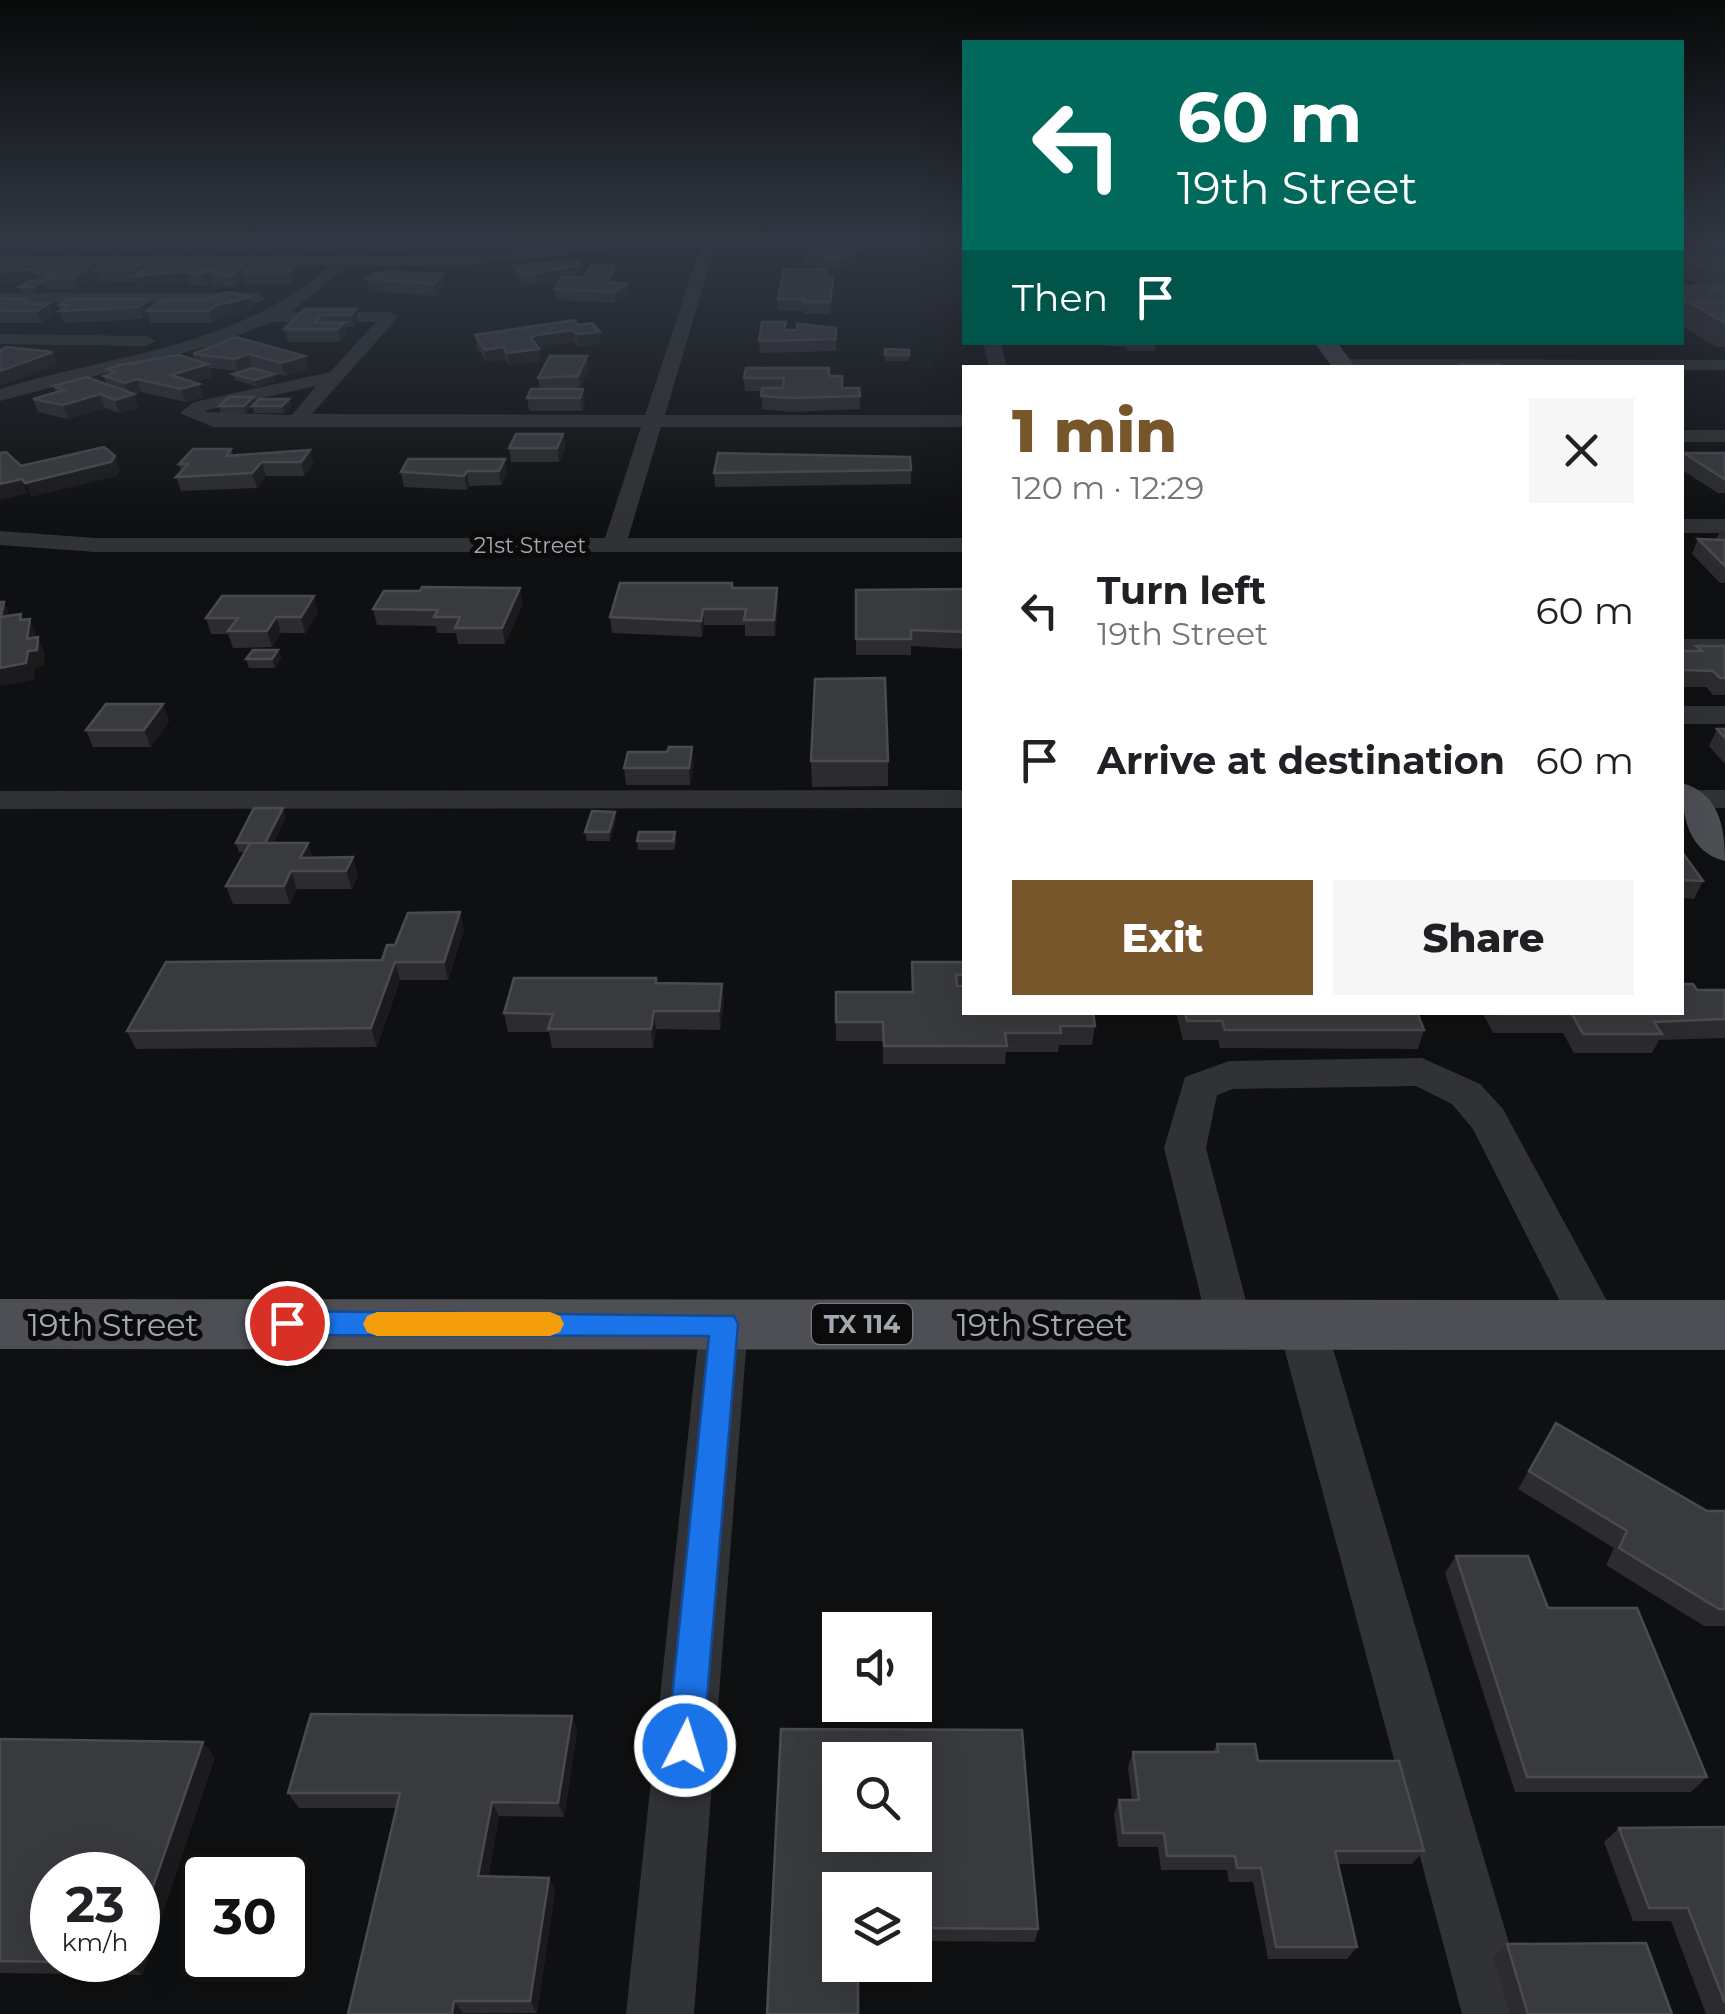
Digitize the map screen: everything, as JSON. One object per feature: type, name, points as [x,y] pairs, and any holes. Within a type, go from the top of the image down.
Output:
[{"type":"main road","points":[[1327,345],[1343,365]]},
{"type":"main road","points":[[1694,798],[1725,849]]},
{"type":"main road","name":"19th Street","points":[[0,1324],[1725,1324]]},
{"type":"street","points":[[0,395],[215,334]]},
{"type":"street","points":[[312,421],[302,416],[374,334]]},
{"type":"street","points":[[614,545],[681,334]]},
{"type":"street","points":[[0,340],[127,339],[164,343],[170,348]]},
{"type":"street","points":[[1670,364],[1655,353],[1725,353]]},
{"type":"street","points":[[1507,365],[1725,364]]},
{"type":"street","points":[[335,376],[201,406],[190,413],[213,421],[962,420]]},
{"type":"street","points":[[1684,436],[1725,436]]},
{"type":"street","points":[[1684,526],[1725,526]]},
{"type":"street","name":"21st Street","points":[[0,538],[96,545],[962,545]]},
{"type":"street","name":"21st Street","points":[[0,561],[96,545]]},
{"type":"street","points":[[1684,646],[1725,646]]},
{"type":"street","points":[[1684,716],[1725,716]]},
{"type":"street","points":[[0,800],[962,799]]},
{"type":"street","points":[[1228,1324],[1186,1148],[1198,1087],[1229,1074],[1422,1072],[1466,1094],[1489,1120],[1596,1324]]},
{"type":"street","points":[[660,2014],[724,1324]]},
{"type":"street","points":[[1302,1325],[1496,2014]]},
{"type":"building","points":[[544,334],[531,338],[539,349],[507,353],[503,347],[485,350],[475,335]]},
{"type":"building","points":[[760,334],[836,334],[836,339],[759,341]]},
{"type":"building","points":[[236,337],[305,356],[281,363],[249,354],[235,359],[193,354]]},
{"type":"building","points":[[7,347],[53,352],[0,371],[0,350]]},
{"type":"building","points":[[885,349],[909,350],[909,355],[885,355]]},
{"type":"building","points":[[179,355],[208,364],[171,375],[199,384],[181,389],[137,379],[125,383],[104,376],[116,372],[107,369],[120,365]]},
{"type":"building","points":[[550,356],[587,356],[578,376],[538,378]]},
{"type":"building","points":[[252,368],[274,374],[255,380],[233,374]]},
{"type":"building","points":[[746,368],[829,368],[829,376],[842,376],[842,388],[859,388],[860,396],[761,396],[762,388],[783,388],[784,378],[744,378]]},
{"type":"building","points":[[86,377],[134,394],[115,400],[100,394],[63,405],[33,399],[64,390],[53,386]]},
{"type":"building","points":[[531,389],[583,389],[580,398],[527,398]]},
{"type":"building","points":[[229,397],[253,397],[244,406],[219,406]]},
{"type":"building","points":[[259,399],[289,399],[282,406],[252,406]]},
{"type":"building","points":[[516,434],[563,434],[557,448],[509,448]]},
{"type":"building","points":[[104,447],[115,456],[111,462],[25,483],[22,479],[0,484],[0,453],[6,452],[21,466]]},
{"type":"building","points":[[193,449],[231,449],[226,456],[310,450],[301,462],[262,462],[252,473],[176,477],[188,464],[179,464]]},
{"type":"building","points":[[718,453],[910,457],[911,470],[714,473]]},
{"type":"building","points":[[1684,453],[1725,453],[1725,479],[1724,479]]},
{"type":"building","points":[[408,459],[505,459],[499,471],[467,471],[464,476],[401,472]]},
{"type":"building","points":[[1698,539],[1725,540],[1725,566]]},
{"type":"building","points":[[620,583],[732,583],[732,588],[777,588],[774,620],[744,620],[746,609],[703,609],[701,621],[610,617]]},
{"type":"building","points":[[422,587],[520,588],[502,628],[455,628],[460,617],[434,617],[438,610],[373,609],[384,591],[420,591]]},
{"type":"building","points":[[962,589],[962,632],[911,630],[911,639],[856,639],[856,590]]},
{"type":"building","points":[[222,596],[314,596],[301,617],[276,617],[267,631],[228,631],[238,618],[206,618]]},
{"type":"building","points":[[0,602],[4,602],[1,617],[21,614],[20,620],[30,619],[27,639],[38,637],[37,650],[28,651],[26,663],[0,668]]},
{"type":"building","points":[[1696,646],[1725,646],[1725,678],[1713,671],[1684,670],[1684,651],[1702,651]]},
{"type":"building","points":[[253,650],[278,650],[272,659],[246,659]]},
{"type":"building","points":[[885,678],[888,761],[811,761],[815,679]]},
{"type":"building","points":[[106,704],[163,704],[144,730],[86,730]]},
{"type":"building","points":[[669,747],[692,747],[689,768],[624,768],[628,752],[667,752]]},
{"type":"building","points":[[254,808],[283,808],[265,843],[236,843]]},
{"type":"building","points":[[592,811],[615,812],[609,832],[585,832]]},
{"type":"building","points":[[639,832],[675,832],[673,841],[637,841]]},
{"type":"building","points":[[250,843],[308,843],[300,858],[353,857],[346,871],[291,871],[284,886],[226,886]]},
{"type":"building","points":[[1684,855],[1703,881],[1684,880]]},
{"type":"building","points":[[460,912],[444,962],[395,962],[371,1028],[127,1031],[166,962],[382,960],[387,945],[395,945],[408,913]]},
{"type":"building","points":[[912,962],[962,962],[962,975],[956,975],[957,986],[962,986],[962,1015],[1093,1015],[1095,1026],[1060,1026],[1061,1033],[1005,1033],[1007,1046],[884,1046],[883,1022],[836,1022],[836,992],[913,992]]},
{"type":"building","points":[[514,978],[656,978],[656,983],[722,984],[719,1011],[654,1011],[651,1029],[548,1029],[553,1014],[504,1013]]},
{"type":"building","points":[[1684,984],[1693,984],[1697,990],[1725,990],[1725,1019],[1654,1022],[1662,1034],[1583,1034],[1573,1015],[1684,1015]]},
{"type":"building","points":[[1186,1015],[1418,1015],[1424,1030],[1225,1030],[1222,1021],[1187,1021]]},
{"type":"building","points":[[1556,1423],[1707,1511],[1725,1511],[1725,1609],[1619,1548],[1627,1531],[1529,1471]]},
{"type":"building","points":[[1456,1556],[1528,1556],[1548,1608],[1637,1608],[1707,1777],[1527,1777]]},
{"type":"building","points":[[311,1714],[572,1716],[558,1803],[492,1802],[478,1876],[549,1878],[530,2001],[454,2001],[452,2014],[348,2014],[400,1793],[288,1793]]},
{"type":"building","points":[[781,1729],[1022,1730],[1038,1929],[932,1928],[932,1872],[822,1872],[822,1982],[858,1982],[858,2014],[767,2014]]},
{"type":"building","points":[[0,1739],[203,1742],[160,1866],[160,1852],[30,1852],[30,1961],[0,1961]]},
{"type":"building","points":[[1217,1744],[1255,1744],[1258,1761],[1399,1761],[1424,1851],[1335,1851],[1357,1947],[1276,1947],[1261,1868],[1237,1868],[1235,1856],[1167,1856],[1164,1833],[1123,1833],[1119,1800],[1139,1800],[1133,1752],[1218,1752]]},
{"type":"building","points":[[1725,1827],[1725,2003],[1688,1908],[1649,1908],[1619,1828]]},
{"type":"building","points":[[1646,1943],[1672,2014],[1528,2014],[1507,1944]]},
{"type":"slow traffic","points":[[377,1324],[550,1324]]},
{"type":"route","points":[[287,1323],[724,1324],[685,1746]]}]
